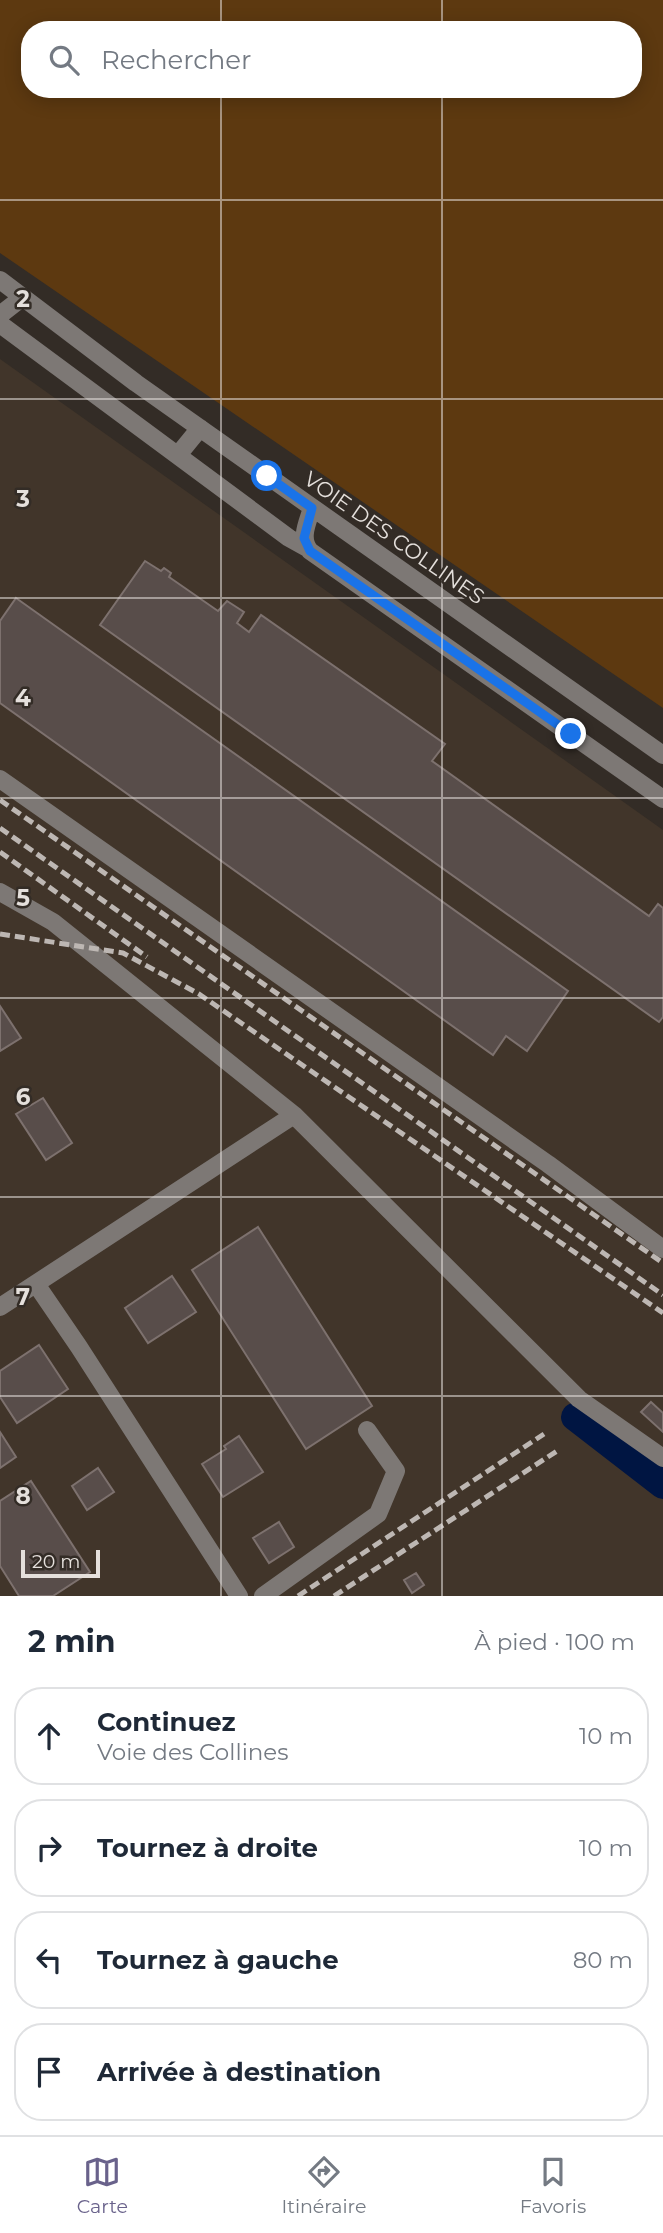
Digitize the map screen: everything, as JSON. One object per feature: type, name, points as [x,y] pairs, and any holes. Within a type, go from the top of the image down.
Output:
[{"type":"street","name":"VOIE DES COLLINES","points":[[0,280],[200,428],[663,755]]},
{"type":"street","points":[[0,315],[23,297]]},
{"type":"street","points":[[0,324],[289,538],[307,548],[663,799]]},
{"type":"street","points":[[178,456],[200,428]]},
{"type":"street","points":[[307,548],[304,538],[312,508]]},
{"type":"street","points":[[0,779],[548,1164],[663,1249]]},
{"type":"street","points":[[0,892],[53,922],[294,1115],[579,1399],[663,1458]]},
{"type":"street","points":[[0,1307],[294,1115]]},
{"type":"street","points":[[36,1284],[239,1596]]},
{"type":"street","points":[[263,1596],[378,1514],[396,1471],[367,1430]]},
{"type":"shaded area","points":[[0,0],[663,0],[663,708],[0,253]]},
{"type":"shaded area","points":[[0,359],[663,830],[663,1596],[0,1596]]},
{"type":"building","points":[[145,561],[161,571],[164,568],[171,573],[169,577],[218,611],[227,601],[244,612],[237,623],[249,632],[261,615],[445,744],[432,761],[649,916],[658,904],[663,908],[663,1017],[659,1022],[100,625]]},
{"type":"building","points":[[16,598],[568,991],[527,1051],[506,1036],[493,1055],[0,703],[0,621]]},
{"type":"building","points":[[0,1006],[21,1038],[0,1051]]},
{"type":"building","points":[[43,1098],[72,1143],[46,1160],[16,1114]]},
{"type":"building","points":[[258,1227],[372,1406],[306,1449],[192,1270]]},
{"type":"building","points":[[172,1276],[196,1312],[148,1343],[125,1308]]},
{"type":"building","points":[[39,1345],[68,1389],[17,1423],[0,1397],[0,1371]]},
{"type":"building","points":[[651,1402],[663,1413],[663,1432],[641,1412]]},
{"type":"building","points":[[0,1432],[16,1457],[0,1468]]},
{"type":"building","points":[[239,1436],[263,1472],[223,1497],[202,1464],[226,1449],[224,1446]]},
{"type":"building","points":[[98,1468],[114,1492],[87,1510],[72,1486]]},
{"type":"building","points":[[31,1481],[90,1572],[53,1596],[19,1596],[0,1566],[0,1501]]},
{"type":"building","points":[[279,1522],[294,1547],[269,1563],[253,1538]]},
{"type":"building","points":[[416,1573],[424,1585],[412,1593],[404,1580]]},
{"type":"waterway","points":[[575,1417],[663,1485]]},
{"type":"railway","points":[[0,800],[663,1263]]},
{"type":"railway","points":[[0,828],[663,1295]]},
{"type":"railway","points":[[0,852],[147,957]]},
{"type":"railway","points":[[0,934],[123,953],[199,994],[663,1313]]},
{"type":"railway","points":[[298,1596],[544,1434]]},
{"type":"railway","points":[[334,1596],[557,1451]]},
{"type":"route","points":[[267,476],[312,508],[304,538],[310,551],[571,734]]}]
